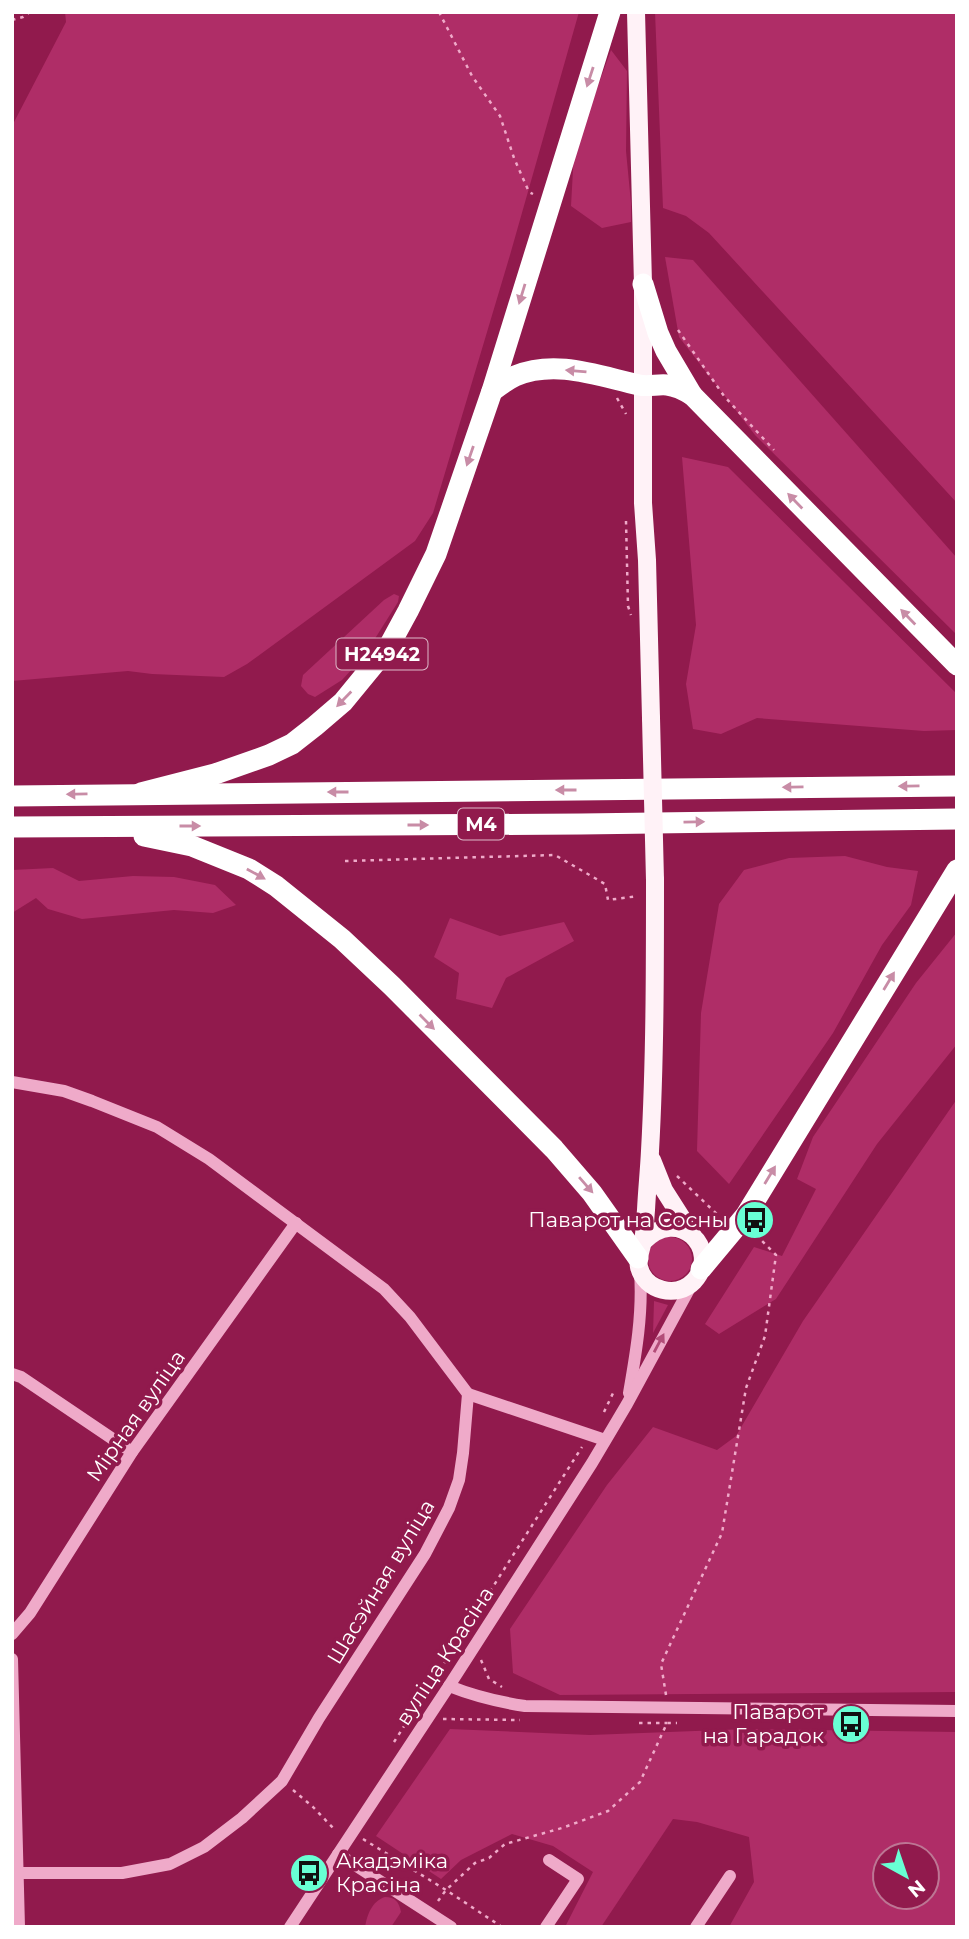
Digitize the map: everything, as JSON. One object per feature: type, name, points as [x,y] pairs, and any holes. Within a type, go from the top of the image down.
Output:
[{"type":"highway","name":"Н24942","points":[[141,793],[215,774],[292,744],[343,702],[389,646],[436,554],[492,391],[610,12]]},
{"type":"highway","points":[[643,284],[658,333],[692,395],[957,665]]},
{"type":"highway","points":[[492,391],[528,371],[580,370],[642,386],[678,387],[692,395]]},
{"type":"highway","name":"М4","points":[[12,796],[957,786]]},
{"type":"highway","name":"М4","points":[[12,827],[957,819]]},
{"type":"highway","points":[[97,827],[192,846],[249,870],[286,893],[342,939],[392,986],[554,1149],[640,1256]]},
{"type":"highway","points":[[697,1275],[736,1228],[957,870]]},
{"type":"main road","points":[[636,12],[655,1051],[650,1154],[640,1256],[643,1277],[650,1284],[660,1290],[682,1289],[697,1275],[702,1254],[664,1189],[650,1154]]},
{"type":"main road","points":[[640,1256],[652,1233],[663,1228],[677,1227],[695,1239]]},
{"type":"street","points":[[12,1082],[64,1091],[157,1127],[209,1159],[384,1289],[410,1317],[468,1394],[605,1440]]},
{"type":"street","name":"Мірная вуліца","points":[[12,1634],[30,1613],[132,1452],[296,1223]]},
{"type":"street","name":"вуліца Красіна","points":[[627,1404],[639,1317],[640,1256]]},
{"type":"street","name":"вуліца Красіна","points":[[289,1927],[449,1686],[605,1440],[697,1275]]},
{"type":"street","points":[[12,1374],[21,1377],[132,1452]]},
{"type":"street","name":"Шасэйная вуліца","points":[[15,1873],[122,1873],[170,1864],[204,1847],[242,1818],[282,1781],[319,1718],[425,1554],[449,1507],[459,1480],[468,1394]]},
{"type":"street","points":[[12,1660],[15,1873],[19,1927]]},
{"type":"street","points":[[449,1686],[503,1703],[525,1706],[957,1711]]},
{"type":"street","points":[[338,1854],[451,1927]]},
{"type":"street","points":[[546,1927],[578,1879],[549,1860]]},
{"type":"street","points":[[696,1927],[730,1876]]},
{"type":"path","points":[[12,20],[30,12]]},
{"type":"path","points":[[439,12],[472,76],[500,116],[529,192],[549,205]]},
{"type":"path","points":[[675,325],[724,396],[780,457]]},
{"type":"path","points":[[603,375],[602,385],[619,400],[626,413]]},
{"type":"path","points":[[345,861],[555,855],[605,884],[608,900],[650,887]]},
{"type":"path","points":[[430,1913],[446,1890],[475,1863],[489,1858],[505,1844],[562,1828],[608,1811],[640,1782],[667,1723],[661,1664],[722,1534],[746,1388],[765,1336],[776,1255],[753,1231],[745,1237],[715,1213],[676,1175]]},
{"type":"path","points":[[389,1750],[600,1421],[618,1383]]},
{"type":"path","points":[[479,1654],[483,1668]]},
{"type":"path","points":[[667,1723],[681,1723]]},
{"type":"path","points":[[282,1781],[336,1831]]},
{"type":"path","points":[[363,1839],[502,1927]]},
{"type":"shaded area","points":[[65,12],[579,12],[433,513],[415,541],[247,664],[224,677],[128,671],[12,681],[12,126],[66,22]]},
{"type":"shaded area","points":[[655,12],[957,12],[957,503],[709,233],[686,216],[663,208]]},
{"type":"shaded area","points":[[611,50],[627,71],[626,151],[631,222],[602,228],[571,206],[574,152]]},
{"type":"shaded area","points":[[665,257],[693,260],[957,558],[957,635],[755,435],[679,337]]},
{"type":"shaded area","points":[[682,457],[728,467],[957,694],[957,730],[924,731],[757,718],[721,734],[693,729],[686,684],[696,625]]},
{"type":"shaded area","points":[[394,594],[399,596],[398,602],[364,656],[342,680],[315,697],[308,694],[301,686],[303,675],[384,600]]},
{"type":"shaded area","points":[[845,856],[887,867],[918,871],[911,905],[882,945],[833,1033],[729,1184],[697,1151],[701,1013],[719,904],[744,870],[789,858]]},
{"type":"shaded area","points":[[53,868],[79,881],[133,876],[174,877],[215,885],[236,905],[213,913],[174,910],[82,919],[48,909],[36,898],[12,913],[12,870]]},
{"type":"shaded area","points":[[450,918],[500,936],[564,922],[574,941],[506,978],[492,1008],[456,999],[459,973],[434,957]]},
{"type":"shaded area","points":[[957,932],[957,1044],[877,1144],[776,1299],[719,1334],[705,1324],[754,1247],[782,1256],[816,1189],[797,1179],[813,1137],[916,983]]},
{"type":"shaded area","points":[[957,1099],[957,1692],[560,1695],[513,1673],[510,1629],[607,1485],[653,1427],[717,1450],[736,1436],[803,1321]]},
{"type":"shaded area","points":[[670,1237],[679,1238],[686,1243],[691,1250],[691,1268],[686,1275],[679,1280],[670,1281],[661,1280],[654,1275],[649,1268],[648,1259],[649,1250],[654,1243],[661,1238]]},
{"type":"shaded area","points":[[654,1301],[668,1305],[653,1333]]},
{"type":"shaded area","points":[[450,1729],[590,1735],[748,1729],[957,1732],[957,1927],[729,1927],[754,1882],[749,1837],[697,1822],[673,1819],[601,1927],[565,1927],[593,1872],[553,1846],[512,1834],[461,1860],[441,1879],[376,1836]]},
{"type":"shaded area","points":[[385,1897],[396,1901],[401,1912],[391,1927],[365,1927],[371,1909]]},
{"type":"place","name":"Паварот на Сосны","points":[[755,1220]]},
{"type":"place","name":"Паварот на Гарадок","points":[[851,1724]]},
{"type":"place","name":"Акадэміка Красіна","points":[[309,1873]]}]
